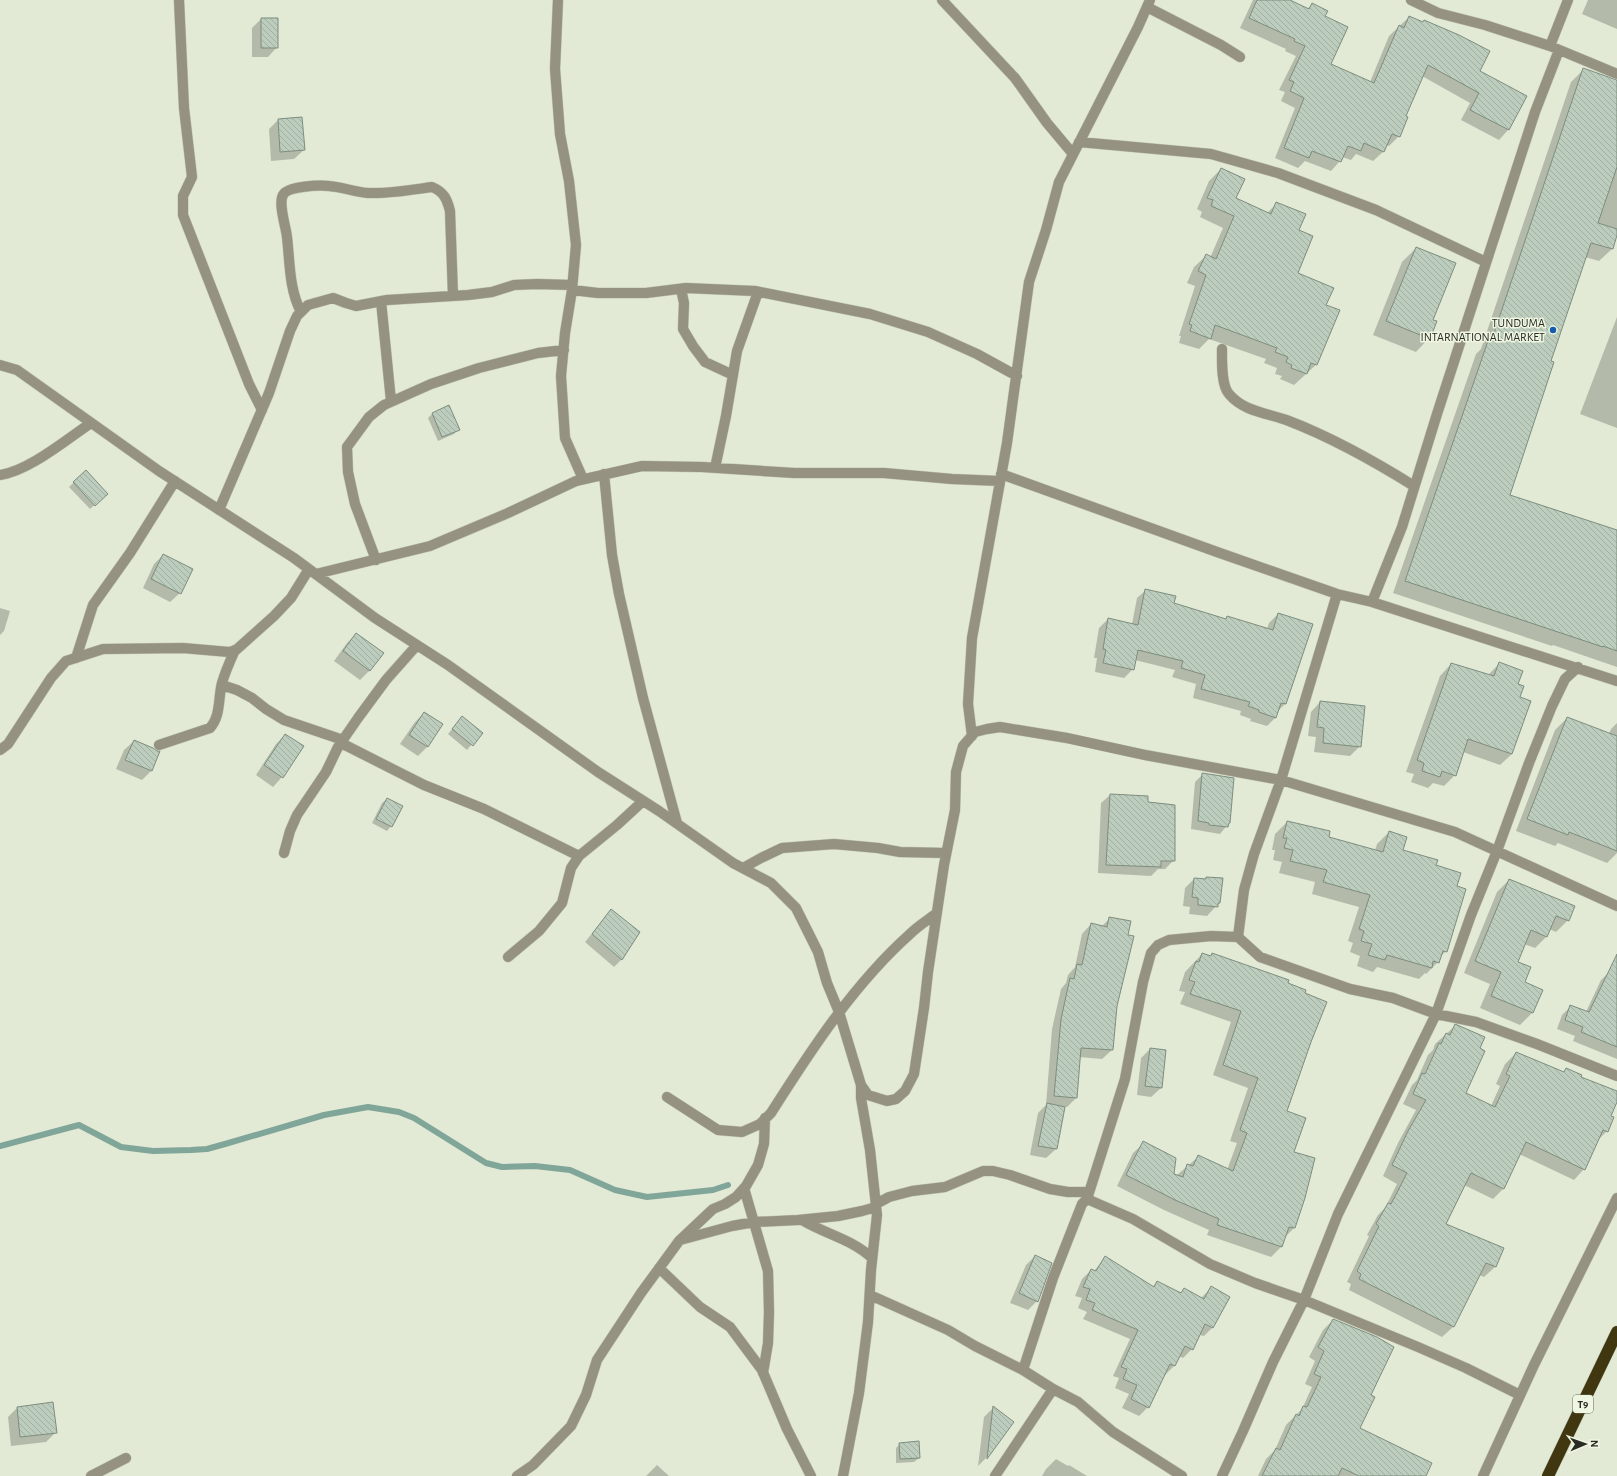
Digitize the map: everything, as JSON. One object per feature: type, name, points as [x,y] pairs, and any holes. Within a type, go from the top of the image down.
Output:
[{"type":"highway","name":"T9","points":[[1548,1476],[1617,1332]]},
{"type":"street","points":[[179,0],[184,108],[192,177],[183,196],[183,215],[249,384],[262,410]]},
{"type":"street","points":[[558,0],[555,69],[560,134],[569,181],[576,244],[561,376],[565,438],[583,479]]},
{"type":"street","points":[[942,0],[1015,78],[1046,123],[1073,154]]},
{"type":"street","points":[[1411,0],[1438,12],[1485,25],[1554,48],[1617,74]]},
{"type":"street","points":[[1372,602],[1402,527],[1535,112],[1568,0]]},
{"type":"street","points":[[972,736],[968,704],[972,638],[1001,477],[1017,376],[1029,282],[1046,230],[1059,182],[1148,4],[1221,44],[1240,57]]},
{"type":"street","points":[[1079,142],[1211,154],[1278,173],[1376,210],[1486,262]]},
{"type":"street","points":[[301,312],[295,300],[291,278],[286,229],[281,204],[282,195],[286,192],[301,187],[328,186],[368,193],[432,187],[441,190],[447,199],[450,211],[453,296]]},
{"type":"street","points":[[219,510],[269,393],[290,331],[297,316],[308,304],[334,298],[356,306],[381,301],[492,292],[514,285],[537,284],[572,287],[598,293],[646,293],[681,289],[758,292],[870,314],[928,332],[977,354],[1017,376]]},
{"type":"street","points":[[681,289],[684,303],[683,329],[693,346],[705,362],[733,375]]},
{"type":"street","points":[[714,468],[737,351],[758,292]]},
{"type":"street","points":[[381,301],[391,402]]},
{"type":"street","points":[[1222,349],[1223,374],[1227,392],[1237,402],[1256,412],[1288,420],[1336,442],[1383,467],[1414,486]]},
{"type":"street","points":[[376,560],[355,504],[348,472],[347,447],[369,417],[384,405],[431,384],[479,368],[538,353],[564,350]]},
{"type":"street","points":[[0,364],[17,370],[175,481],[313,572],[375,618],[448,665],[598,772],[677,823],[733,863],[771,883],[796,908],[818,952],[827,983],[839,1012],[861,1085],[861,1098],[870,1150],[877,1215],[872,1258],[868,1322],[859,1393],[843,1476]]},
{"type":"street","points":[[0,475],[11,474],[44,455],[92,423]]},
{"type":"street","points":[[0,750],[8,744],[51,678],[66,661],[103,649],[183,648],[229,652],[235,650],[274,616],[313,572],[376,560],[430,546],[508,513],[576,481],[642,466],[714,468],[794,474],[884,473],[952,479],[1001,477],[1337,594],[1372,602],[1617,681]]},
{"type":"street","points":[[604,474],[612,555],[619,594],[643,698],[677,823]]},
{"type":"street","points":[[76,658],[93,605],[130,553],[175,481]]},
{"type":"street","points":[[1238,937],[1244,890],[1254,854],[1281,780],[1337,594]]},
{"type":"street","points":[[284,853],[297,815],[326,772],[342,742],[386,680],[417,645]]},
{"type":"street","points":[[159,745],[210,728],[217,715],[222,686],[235,650]]},
{"type":"street","points":[[1222,1476],[1243,1432],[1273,1362],[1304,1300],[1338,1214],[1436,1014],[1471,915],[1552,706],[1566,679],[1578,668]]},
{"type":"street","points":[[222,686],[237,690],[252,698],[284,720],[342,742],[424,785],[484,809],[579,856]]},
{"type":"street","points":[[861,1085],[868,1095],[887,1101],[896,1099],[905,1091],[914,1074],[936,913],[955,810],[956,772],[964,746],[975,732],[1000,727],[1067,738],[1145,755],[1281,780],[1455,832],[1617,906]]},
{"type":"street","points":[[508,957],[539,931],[562,903],[571,868],[579,856],[617,825],[643,801]]},
{"type":"street","points":[[744,868],[782,848],[834,844],[878,848],[900,852],[946,853]]},
{"type":"street","points":[[667,1097],[718,1130],[742,1132],[760,1124],[839,1012],[885,958],[910,933],[936,913]]},
{"type":"street","points":[[1023,1370],[1053,1278],[1082,1204],[1088,1195],[1125,1079],[1143,982],[1151,953],[1158,945],[1168,940],[1211,936],[1238,937],[1260,957],[1350,989],[1393,998],[1436,1014],[1476,1022],[1537,1044],[1617,1076]]},
{"type":"street","points":[[517,1476],[533,1466],[571,1426],[586,1394],[597,1360],[641,1293],[679,1241],[713,1209],[736,1197],[744,1188],[758,1165],[764,1144],[765,1118]]},
{"type":"street","points":[[679,1241],[732,1226],[754,1222],[802,1220],[838,1216],[862,1211],[889,1197],[912,1191],[945,1187],[983,1171],[993,1171],[1010,1175],[1050,1189],[1088,1195],[1133,1219],[1210,1264],[1255,1283],[1304,1300],[1466,1368],[1520,1395]]},
{"type":"street","points":[[744,1188],[768,1271],[768,1335],[763,1373]]},
{"type":"street","points":[[1483,1476],[1520,1395],[1617,1198]]},
{"type":"street","points":[[802,1220],[816,1228],[852,1243],[872,1258]]},
{"type":"street","points":[[659,1268],[700,1307],[730,1327],[763,1373],[787,1429],[811,1476]]},
{"type":"street","points":[[870,1295],[948,1330],[975,1346],[1023,1370],[1053,1389],[1078,1402],[1113,1432],[1182,1476]]},
{"type":"street","points":[[995,1476],[1053,1389]]},
{"type":"street","points":[[91,1476],[126,1458]]},
{"type":"building","points":[[1257,0],[1290,0],[1309,9],[1312,3],[1328,11],[1325,16],[1348,27],[1331,64],[1374,83],[1399,25],[1404,28],[1409,16],[1423,22],[1424,20],[1459,35],[1490,51],[1480,71],[1527,96],[1509,130],[1470,110],[1479,93],[1428,65],[1406,116],[1408,117],[1400,137],[1392,134],[1384,152],[1364,143],[1361,151],[1348,146],[1341,162],[1312,151],[1309,158],[1284,148],[1304,98],[1290,91],[1294,82],[1289,80],[1305,46],[1294,41],[1295,39],[1249,18]]},
{"type":"building","points":[[261,18],[278,18],[278,48],[261,48]]},
{"type":"building","name":"TUNDUMA INTARNATIONAL MARKET","points":[[1583,68],[1617,80],[1617,167],[1598,223],[1617,229],[1617,235],[1613,249],[1591,243],[1551,361],[1554,362],[1510,495],[1617,530],[1617,651],[1405,581],[1488,341],[1491,342]]},
{"type":"building","points":[[302,117],[305,150],[280,152],[278,119]]},
{"type":"building","points":[[1221,168],[1245,179],[1236,198],[1271,214],[1276,202],[1306,214],[1299,230],[1313,236],[1298,273],[1334,288],[1326,305],[1340,310],[1317,365],[1311,363],[1307,374],[1291,368],[1292,365],[1286,362],[1288,357],[1275,352],[1277,348],[1215,325],[1211,339],[1190,331],[1192,325],[1189,324],[1206,275],[1198,271],[1206,254],[1216,259],[1234,216],[1211,206],[1213,200],[1207,198]]},
{"type":"building","points":[[1416,247],[1456,263],[1433,320],[1437,321],[1430,339],[1386,321]]},
{"type":"building","points":[[449,405],[460,430],[442,437],[432,413]]},
{"type":"building","points":[[86,470],[108,494],[95,506],[73,482]]},
{"type":"building","points":[[163,554],[193,569],[181,594],[151,579]]},
{"type":"building","points":[[1145,589],[1176,596],[1174,603],[1226,619],[1227,616],[1273,630],[1278,613],[1313,624],[1286,704],[1281,703],[1276,718],[1248,706],[1250,702],[1201,689],[1205,675],[1181,668],[1183,661],[1138,650],[1134,670],[1103,663],[1106,650],[1103,649],[1108,618],[1138,625]]},
{"type":"building","points":[[356,633],[384,653],[370,671],[343,651]]},
{"type":"building","points":[[1499,662],[1523,671],[1518,684],[1524,686],[1520,697],[1531,701],[1512,754],[1468,739],[1456,776],[1442,771],[1440,777],[1422,771],[1424,763],[1417,760],[1451,663],[1494,676]]},
{"type":"building","points":[[1320,701],[1365,706],[1361,747],[1323,743],[1324,728],[1317,727]]},
{"type":"building","points":[[424,712],[443,724],[428,747],[409,735]]},
{"type":"building","points":[[462,716],[483,733],[473,746],[452,729]]},
{"type":"building","points":[[1567,717],[1617,736],[1617,851],[1569,832],[1568,835],[1527,819]]},
{"type":"building","points":[[285,734],[304,746],[283,778],[264,765]]},
{"type":"building","points":[[134,740],[160,751],[152,771],[125,760]]},
{"type":"building","points":[[1202,773],[1234,778],[1230,823],[1228,827],[1209,825],[1209,823],[1198,821]]},
{"type":"building","points":[[1110,794],[1148,796],[1148,802],[1175,805],[1175,861],[1161,861],[1161,867],[1106,865]]},
{"type":"building","points":[[387,798],[403,806],[392,827],[376,819]]},
{"type":"building","points":[[1287,821],[1330,831],[1329,837],[1383,852],[1389,831],[1407,837],[1403,850],[1438,860],[1436,865],[1461,873],[1457,886],[1466,889],[1447,952],[1443,951],[1439,963],[1433,961],[1432,968],[1387,955],[1385,960],[1368,955],[1372,944],[1361,941],[1364,931],[1359,929],[1370,895],[1323,882],[1327,870],[1290,861],[1293,850],[1284,848],[1287,838],[1283,838]]},
{"type":"building","points":[[1206,877],[1223,878],[1220,903],[1218,903],[1218,907],[1198,905],[1198,898],[1192,897],[1194,878],[1206,879]]},
{"type":"building","points":[[1509,879],[1575,906],[1569,921],[1556,916],[1547,937],[1531,930],[1518,962],[1531,967],[1525,982],[1543,990],[1533,1013],[1491,996],[1501,972],[1475,961]]},
{"type":"building","points":[[611,909],[640,932],[622,960],[592,934]]},
{"type":"building","points":[[1109,917],[1131,921],[1128,935],[1134,936],[1117,1006],[1113,1050],[1081,1048],[1077,1098],[1054,1096],[1061,1019],[1070,978],[1074,979],[1077,964],[1082,965],[1091,923],[1107,927]]},
{"type":"building","points":[[1202,953],[1211,956],[1212,953],[1289,980],[1288,983],[1306,990],[1305,993],[1327,1002],[1311,1042],[1287,1111],[1306,1118],[1294,1152],[1315,1158],[1305,1198],[1295,1228],[1289,1227],[1282,1247],[1217,1225],[1219,1219],[1175,1200],[1126,1175],[1143,1141],[1176,1158],[1174,1174],[1183,1177],[1187,1164],[1193,1166],[1198,1155],[1233,1171],[1247,1133],[1240,1130],[1258,1078],[1223,1065],[1241,1011],[1190,994],[1195,982],[1189,980],[1196,961],[1199,962]]},
{"type":"building","points":[[1617,954],[1617,1047],[1581,1032],[1583,1027],[1565,1020],[1570,1005],[1589,1012]]},
{"type":"building","points":[[1455,1024],[1485,1037],[1480,1048],[1485,1051],[1466,1093],[1495,1107],[1510,1076],[1506,1074],[1516,1052],[1564,1072],[1566,1068],[1582,1075],[1581,1077],[1617,1091],[1617,1102],[1611,1116],[1614,1117],[1608,1132],[1603,1130],[1585,1170],[1526,1142],[1504,1189],[1471,1173],[1446,1224],[1504,1248],[1496,1267],[1486,1263],[1454,1327],[1359,1279],[1361,1274],[1357,1271],[1379,1226],[1376,1224],[1388,1203],[1391,1204],[1407,1173],[1392,1165],[1408,1131],[1426,1100],[1413,1094],[1422,1073],[1425,1074],[1439,1043],[1441,1044],[1446,1033],[1450,1035]]},
{"type":"building","points":[[1150,1048],[1166,1050],[1162,1088],[1145,1086]]},
{"type":"building","points":[[1047,1103],[1065,1107],[1057,1149],[1038,1146]]},
{"type":"building","points":[[1035,1255],[1052,1263],[1038,1302],[1019,1293]]},
{"type":"building","points":[[1105,1256],[1154,1287],[1157,1281],[1181,1293],[1184,1288],[1204,1299],[1211,1286],[1230,1297],[1213,1328],[1205,1324],[1193,1350],[1185,1346],[1175,1366],[1170,1364],[1149,1408],[1131,1399],[1137,1385],[1123,1379],[1127,1369],[1121,1367],[1138,1330],[1092,1310],[1095,1303],[1086,1300],[1090,1289],[1083,1287],[1091,1269],[1096,1271]]},
{"type":"building","points":[[1333,1319],[1377,1337],[1394,1347],[1371,1395],[1375,1397],[1360,1428],[1432,1463],[1426,1476],[1359,1476],[1342,1468],[1338,1476],[1262,1476],[1276,1448],[1280,1450],[1296,1414],[1299,1416],[1303,1406],[1307,1407],[1321,1377],[1314,1374],[1324,1351],[1318,1347]]},
{"type":"building","points":[[53,1402],[57,1433],[20,1437],[17,1407]]},
{"type":"building","points":[[993,1406],[1014,1422],[987,1459]]},
{"type":"building","points":[[919,1441],[920,1458],[900,1459],[899,1443]]},
{"type":"waterway","points":[[0,1146],[79,1125],[121,1147],[153,1151],[207,1149],[324,1115],[368,1107],[399,1112],[414,1118],[486,1163],[502,1167],[535,1166],[570,1170],[615,1190],[647,1197],[713,1190],[728,1185]]},
{"type":"place","name":"TUNDUMA INTARNATIONAL MARKET","points":[[1553,330]]}]
